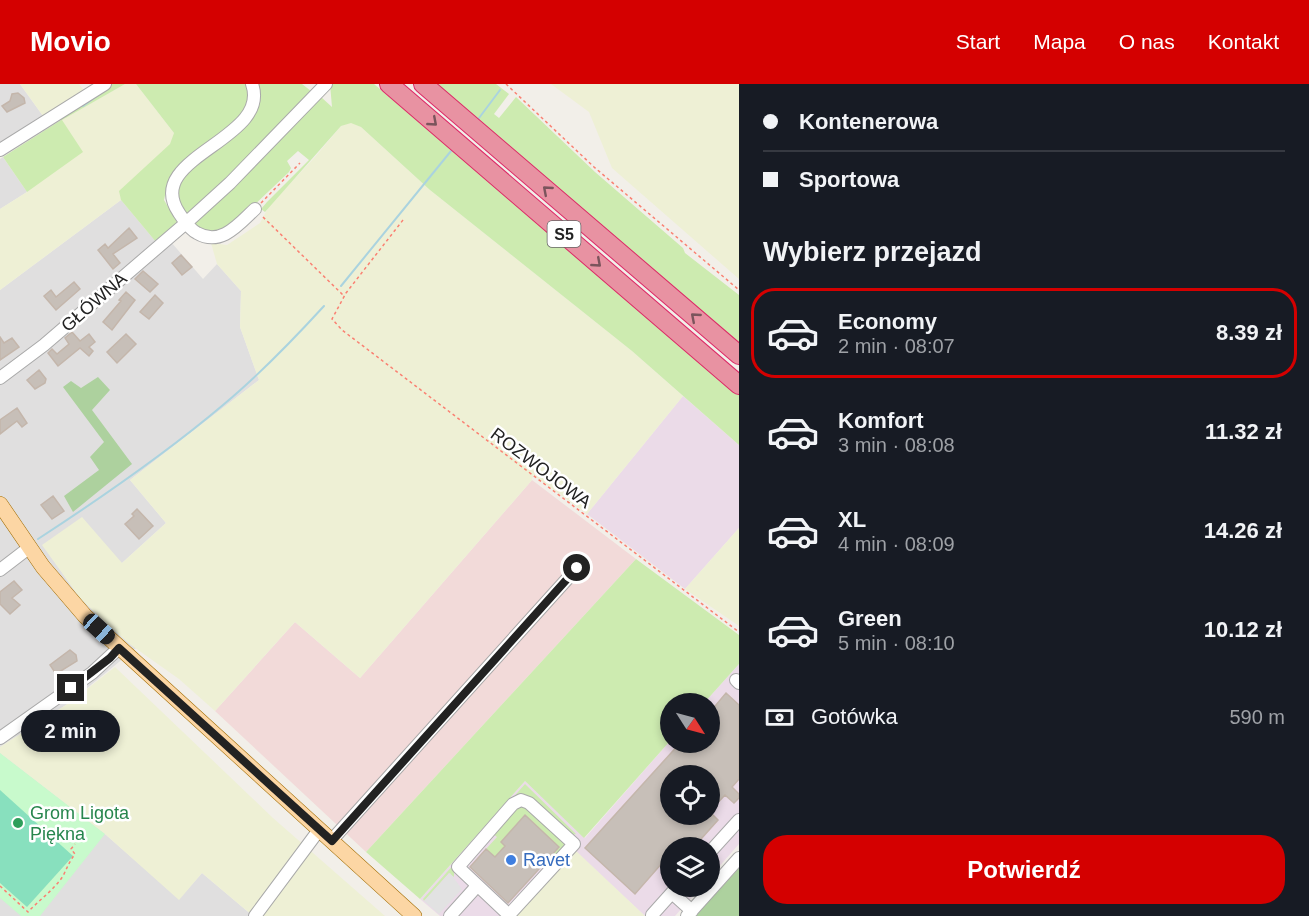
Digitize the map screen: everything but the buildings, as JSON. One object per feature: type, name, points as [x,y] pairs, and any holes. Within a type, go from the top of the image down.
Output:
[{"type":"highway","name":"S5","points":[[389,84],[739,386]]},
{"type":"highway","name":"S5","points":[[423,84],[739,355]]},
{"type":"main road","points":[[0,504],[30,548],[85,616],[414,916]]},
{"type":"street","points":[[0,150],[105,84]]},
{"type":"street","points":[[252,84],[254,99],[245,117],[224,138],[183,168],[173,183],[172,201],[186,223],[205,236],[220,237],[232,230],[255,209]]},
{"type":"street","name":"GŁÓWNA","points":[[0,378],[44,345],[186,223],[230,183],[322,88]]},
{"type":"street","points":[[0,570],[30,548]]},
{"type":"street","points":[[332,841],[577,568]]},
{"type":"street","points":[[0,738],[92,673],[119,648]]},
{"type":"street","points":[[521,800],[529,803],[574,844],[509,916],[459,870],[459,863],[513,804],[521,800]]},
{"type":"street","points":[[720,841],[739,820]]},
{"type":"street","points":[[255,916],[319,830]]},
{"type":"street","points":[[679,897],[689,914],[739,858]]},
{"type":"street","points":[[450,916],[477,886]]},
{"type":"street","points":[[652,915],[669,897]]},
{"type":"path","points":[[506,84],[594,167],[739,290]]},
{"type":"path","points":[[300,163],[255,209],[344,296],[403,220]]},
{"type":"path","name":"ROZWOJOWA","points":[[344,296],[332,319],[342,330],[739,632]]},
{"type":"path","points":[[0,886],[28,912],[45,897],[63,875],[66,866],[75,854],[71,849],[75,844]]},
{"type":"shaded area","points":[[0,84],[20,84],[43,116],[0,144]]},
{"type":"shaded area","points":[[3,157],[27,192],[0,209],[0,159]]},
{"type":"shaded area","points":[[121,200],[156,242],[171,242],[203,279],[217,264],[241,291],[240,327],[259,380],[130,480],[166,523],[122,563],[43,545],[80,598],[136,648],[69,703],[0,747],[0,290]]},
{"type":"shaded area","points":[[683,396],[739,445],[739,528],[685,589],[587,514]]},
{"type":"shaded area","points":[[532,480],[636,559],[366,852],[215,711],[295,622],[360,678]]},
{"type":"shaded area","points":[[739,664],[739,844],[720,866],[720,837],[660,837],[660,897],[692,897],[675,916],[645,916],[574,850],[515,916],[440,916],[420,899],[525,781],[585,838],[660,752],[720,753],[720,693],[713,693]]},
{"type":"shaded area","points":[[0,753],[105,834],[179,899],[202,873],[253,916],[0,916]]},
{"type":"shaded area","points":[[450,873],[462,889],[439,914],[424,901]]},
{"type":"green space","points":[[20,84],[79,84],[85,92],[43,116]]},
{"type":"green space","points":[[108,84],[125,84],[62,120],[83,152],[27,192],[3,157],[61,120],[60,118]]},
{"type":"green space","points":[[125,84],[136,84],[174,133],[171,144],[120,191],[121,200],[0,290],[0,209],[27,192],[61,120]]},
{"type":"green space","points":[[136,84],[248,84],[249,98],[245,110],[237,121],[180,166],[171,177],[164,200],[177,222],[156,242],[121,200],[119,191],[170,144],[174,133]]},
{"type":"green space","points":[[255,84],[302,84],[311,91],[229,178],[188,215],[177,202],[178,178],[248,117]]},
{"type":"green space","points":[[330,84],[374,84],[739,394],[739,445],[632,351],[430,190],[361,127],[351,123],[341,126],[265,212],[261,209],[309,160],[298,151],[287,161],[291,168],[289,172],[228,230],[211,233],[195,224],[321,97],[332,107]]},
{"type":"green space","points":[[437,84],[496,84],[509,94],[494,114],[499,118],[516,97],[595,172],[683,248],[685,253],[739,295],[739,343]]},
{"type":"green space","points":[[551,84],[739,84],[739,279],[612,168],[589,112]]},
{"type":"green space","points":[[351,122],[361,127],[430,190],[632,351],[683,396],[587,514],[533,475],[532,480],[360,678],[295,622],[215,711],[179,679],[131,645],[108,625],[80,598],[42,545],[82,517],[122,563],[166,523],[130,480],[259,380],[240,327],[241,291],[217,264],[211,243],[227,245],[260,223],[269,206],[341,126]]},
{"type":"green space","points":[[98,377],[110,390],[92,410],[132,464],[73,512],[64,496],[99,470],[90,457],[104,442],[63,387],[71,381],[81,388]]},
{"type":"green space","points":[[739,528],[739,626],[685,589]]},
{"type":"green space","points":[[636,559],[739,635],[739,664],[713,693],[660,693],[660,752],[584,838],[525,781],[420,899],[366,852]]},
{"type":"green space","points":[[115,667],[273,818],[385,916],[253,916],[202,873],[179,900],[105,834],[0,753],[0,747],[69,703]]},
{"type":"green space","points":[[0,753],[105,834],[40,916],[21,916],[0,898]]},
{"type":"green space","points":[[525,784],[576,834],[572,835],[525,797],[454,870],[454,877],[449,873],[424,901],[423,899]]},
{"type":"green space","name":"Grom Ligota Piękna","points":[[0,790],[73,856],[27,907],[0,883]]},
{"type":"green space","points":[[524,806],[566,844],[550,866],[546,862],[559,847],[525,816],[501,842],[505,846],[495,857],[486,849],[497,837],[492,833],[518,807]]},
{"type":"green space","points":[[574,849],[645,916],[515,916]]},
{"type":"green space","points":[[739,868],[739,916],[695,916],[712,897],[720,897],[720,889]]},
{"type":"waterway","points":[[83,106],[105,90]]},
{"type":"waterway","points":[[479,118],[500,90]]},
{"type":"waterway","points":[[341,286],[451,151]]},
{"type":"waterway","points":[[38,539],[132,475],[201,423],[262,370],[324,306]]},
{"type":"place","name":"Grom Ligota Piękna","points":[[18,823]]},
{"type":"place","name":"Ravet","points":[[511,860]]},
{"type":"route","points":[[71,688],[110,658],[119,648],[332,841],[577,568]]}]
